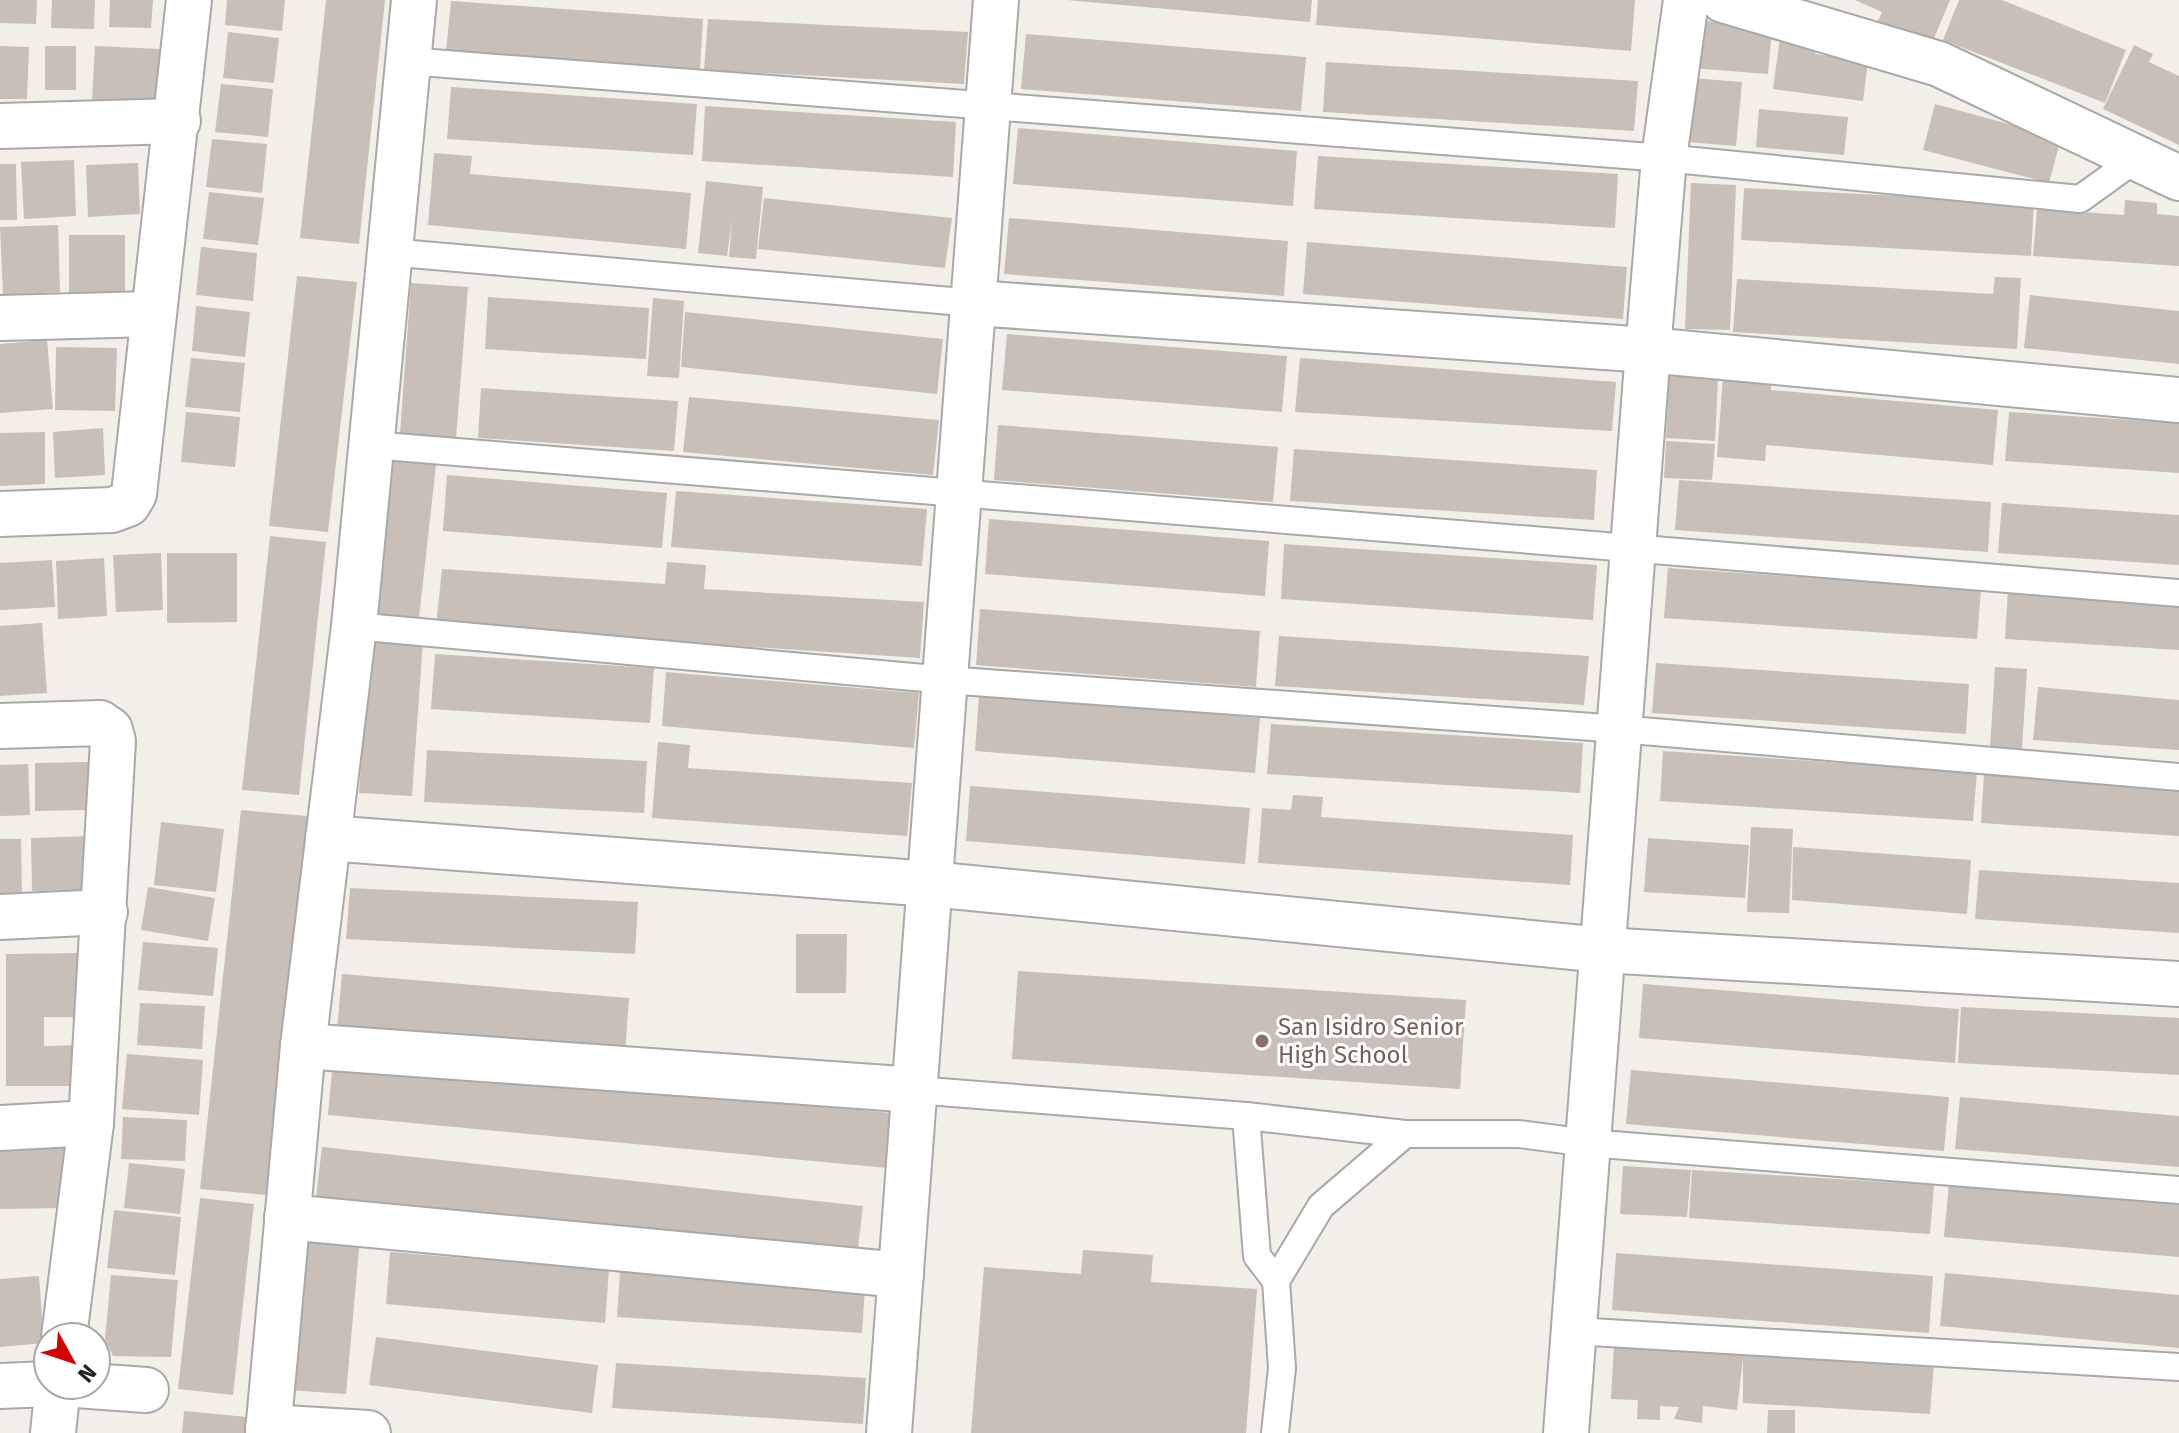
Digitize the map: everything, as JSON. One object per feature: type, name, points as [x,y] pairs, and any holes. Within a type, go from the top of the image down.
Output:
[{"type":"street","points":[[0,514],[112,510],[128,504],[134,494],[152,314],[178,121],[189,0]]},
{"type":"street","points":[[368,1433],[268,1430],[303,1046],[354,626],[414,0]]},
{"type":"street","points":[[889,1433],[946,680],[956,497],[996,0]]},
{"type":"street","points":[[1566,1433],[1664,158],[1686,0]]},
{"type":"street","points":[[1723,0],[1939,64],[2179,178]]},
{"type":"street","points":[[0,126],[178,121]]},
{"type":"street","points":[[974,303],[1648,350],[2179,400]]},
{"type":"street","points":[[0,318],[152,314]]},
{"type":"street","points":[[0,726],[100,723],[110,730],[113,741],[91,1123],[66,1321]]},
{"type":"street","points":[[328,838],[930,884],[1603,950],[2179,984]]},
{"type":"street","points":[[0,917],[105,912]]},
{"type":"street","points":[[303,1046],[915,1090]]},
{"type":"street","points":[[0,1128],[91,1123]]},
{"type":"street","points":[[287,1217],[901,1275]]},
{"type":"street","points":[[0,1386],[32,1385]]},
{"type":"street","points":[[112,1388],[146,1390]]},
{"type":"street","points":[[53,1433],[56,1401]]},
{"type":"lane","points":[[407,61],[1664,158],[2080,199],[2137,158]]},
{"type":"lane","points":[[388,252],[974,303]]},
{"type":"lane","points":[[371,445],[956,497],[1632,547],[2179,593]]},
{"type":"lane","points":[[354,626],[946,680],[1619,729],[2179,777]]},
{"type":"lane","points":[[915,1090],[1246,1116],[1405,1134],[1519,1134],[1588,1143],[2179,1190]]},
{"type":"lane","points":[[1246,1116],[1257,1256],[1276,1281],[1282,1368],[1275,1433]]},
{"type":"lane","points":[[1276,1281],[1321,1206],[1405,1134]]},
{"type":"lane","points":[[1574,1331],[2179,1367]]},
{"type":"building","points":[[0,0],[37,0],[36,24],[0,23]]},
{"type":"building","points":[[52,0],[95,0],[94,29],[51,28]]},
{"type":"building","points":[[110,0],[153,0],[151,28],[109,27]]},
{"type":"building","points":[[227,0],[285,0],[282,31],[225,25]]},
{"type":"building","points":[[326,0],[385,0],[359,244],[300,238]]},
{"type":"building","points":[[1067,0],[1312,0],[1310,22]]},
{"type":"building","points":[[1318,0],[1635,0],[1631,51],[1316,25]]},
{"type":"building","points":[[1855,0],[1950,0],[1932,43],[1878,21],[1882,12]]},
{"type":"building","points":[[1959,0],[2002,0],[2126,50],[2105,103],[1943,40]]},
{"type":"building","points":[[451,1],[703,19],[700,69],[446,51]]},
{"type":"building","points":[[708,19],[968,32],[964,84],[704,70]]},
{"type":"building","points":[[1697,20],[1772,26],[1768,74],[1692,68]]},
{"type":"building","points":[[1781,31],[1818,36],[1815,54],[1868,61],[1863,101],[1773,89]]},
{"type":"building","points":[[228,32],[279,38],[274,83],[223,78]]},
{"type":"building","points":[[1026,34],[1306,57],[1301,111],[1021,89]]},
{"type":"building","points":[[2134,45],[2153,54],[2149,62],[2179,76],[2179,145],[2103,109]]},
{"type":"building","points":[[0,46],[29,47],[27,99],[0,99]]},
{"type":"building","points":[[45,46],[76,46],[76,90],[45,90]]},
{"type":"building","points":[[95,46],[160,49],[157,102],[92,100]]},
{"type":"building","points":[[1326,62],[1638,81],[1634,131],[1323,112]]},
{"type":"building","points":[[1692,78],[1742,82],[1736,146],[1686,142]]},
{"type":"building","points":[[221,84],[273,89],[268,137],[215,132]]},
{"type":"building","points":[[451,87],[697,104],[693,155],[447,139]]},
{"type":"building","points":[[1935,104],[2061,138],[2049,183],[1923,150]]},
{"type":"building","points":[[705,106],[956,122],[953,177],[702,161]]},
{"type":"building","points":[[1759,109],[1848,117],[1844,155],[1756,147]]},
{"type":"building","points":[[1018,128],[1297,151],[1293,206],[1013,184]]},
{"type":"building","points":[[212,139],[267,144],[262,193],[206,187]]},
{"type":"building","points":[[434,153],[472,156],[470,174],[691,193],[686,249],[428,225]]},
{"type":"building","points":[[1318,156],[1618,174],[1615,228],[1314,209]]},
{"type":"building","points":[[74,160],[76,216],[24,219],[21,162]]},
{"type":"building","points":[[138,163],[140,214],[88,217],[86,165]]},
{"type":"building","points":[[0,164],[16,164],[17,220],[0,220]]},
{"type":"building","points":[[706,181],[763,187],[756,259],[729,257],[732,221],[727,256],[698,253]]},
{"type":"building","points":[[1691,183],[1736,185],[1730,330],[1685,329]]},
{"type":"building","points":[[1744,188],[2034,203],[2031,256],[1741,240]]},
{"type":"building","points":[[209,192],[264,198],[258,245],[203,239]]},
{"type":"building","points":[[764,198],[952,218],[945,268],[758,249]]},
{"type":"building","points":[[2125,200],[2157,203],[2157,214],[2179,216],[2179,266],[2033,256],[2037,209],[2124,215]]},
{"type":"building","points":[[1009,218],[1288,241],[1284,296],[1004,274]]},
{"type":"building","points":[[58,225],[60,292],[3,295],[0,227]]},
{"type":"building","points":[[69,235],[125,235],[125,292],[69,292]]},
{"type":"building","points":[[1307,242],[1627,267],[1623,319],[1303,294]]},
{"type":"building","points":[[201,247],[257,253],[253,301],[196,295]]},
{"type":"building","points":[[297,276],[357,282],[328,532],[269,526]]},
{"type":"building","points":[[1995,277],[2021,278],[2017,349],[1733,332],[1737,279],[1993,294]]},
{"type":"building","points":[[411,283],[468,287],[456,439],[400,434]]},
{"type":"building","points":[[2030,295],[2179,311],[2179,364],[2024,348]]},
{"type":"building","points":[[488,297],[649,308],[646,359],[485,349]]},
{"type":"building","points":[[653,298],[684,301],[679,378],[647,376]]},
{"type":"building","points":[[196,306],[250,312],[245,357],[192,351]]},
{"type":"building","points":[[685,312],[943,339],[937,394],[681,367]]},
{"type":"building","points":[[1007,334],[1287,356],[1282,412],[1002,390]]},
{"type":"building","points":[[47,340],[53,409],[0,413],[0,344]]},
{"type":"building","points":[[56,347],[117,348],[115,411],[55,410]]},
{"type":"building","points":[[191,358],[245,363],[240,412],[185,407]]},
{"type":"building","points":[[1300,358],[1616,382],[1612,431],[1295,412]]},
{"type":"building","points":[[1669,376],[1718,378],[1715,441],[1666,438]]},
{"type":"building","points":[[1723,376],[1771,379],[1771,390],[1998,410],[1993,465],[1766,445],[1765,461],[1717,457]]},
{"type":"building","points":[[481,388],[678,401],[674,451],[478,438]]},
{"type":"building","points":[[689,397],[939,420],[933,475],[683,452]]},
{"type":"building","points":[[186,412],[240,417],[235,467],[181,462]]},
{"type":"building","points":[[2009,412],[2179,423],[2179,473],[2005,461]]},
{"type":"building","points":[[998,425],[1278,447],[1273,502],[994,480]]},
{"type":"building","points":[[103,428],[105,475],[55,478],[53,432]]},
{"type":"building","points":[[45,432],[45,484],[0,486],[0,433]]},
{"type":"building","points":[[1666,441],[1715,444],[1712,480],[1664,478]]},
{"type":"building","points":[[1294,449],[1597,470],[1594,520],[1290,501]]},
{"type":"building","points":[[387,460],[436,465],[419,618],[370,613]]},
{"type":"building","points":[[447,475],[667,493],[662,548],[443,531]]},
{"type":"building","points":[[1679,480],[1991,502],[1988,552],[1675,530]]},
{"type":"building","points":[[676,491],[927,509],[922,566],[671,547]]},
{"type":"building","points":[[2002,503],[2179,515],[2179,565],[1998,553]]},
{"type":"building","points":[[989,519],[1269,541],[1265,596],[985,574]]},
{"type":"building","points":[[270,536],[326,542],[299,795],[242,790]]},
{"type":"building","points":[[1284,544],[1597,565],[1593,620],[1281,599]]},
{"type":"building","points":[[161,553],[163,610],[116,612],[113,555]]},
{"type":"building","points":[[167,553],[237,553],[237,622],[167,623]]},
{"type":"building","points":[[104,558],[107,616],[58,619],[56,561]]},
{"type":"building","points":[[52,560],[55,607],[0,610],[0,563]]},
{"type":"building","points":[[667,562],[706,565],[704,589],[924,602],[920,658],[436,626],[442,569],[665,584]]},
{"type":"building","points":[[1668,568],[1981,589],[1977,639],[1664,618]]},
{"type":"building","points":[[2008,589],[2179,600],[2179,650],[2005,639]]},
{"type":"building","points":[[980,609],[1260,631],[1256,687],[976,665]]},
{"type":"building","points":[[42,623],[47,693],[0,696],[0,626]]},
{"type":"building","points":[[1279,636],[1589,656],[1584,705],[1275,686]]},
{"type":"building","points":[[370,638],[423,641],[412,796],[359,793]]},
{"type":"building","points":[[435,654],[654,668],[650,723],[431,709]]},
{"type":"building","points":[[1656,663],[1969,684],[1966,734],[1652,713]]},
{"type":"building","points":[[1995,667],[2027,669],[2022,749],[1990,748]]},
{"type":"building","points":[[666,672],[919,693],[914,748],[662,726]]},
{"type":"building","points":[[2038,687],[2179,700],[2179,750],[2033,740]]},
{"type":"building","points":[[979,695],[1260,718],[1255,773],[975,751]]},
{"type":"building","points":[[1271,724],[1583,743],[1580,793],[1267,774]]},
{"type":"building","points":[[658,742],[690,745],[688,768],[912,783],[907,836],[652,818]]},
{"type":"building","points":[[427,750],[647,761],[644,813],[424,802]]},
{"type":"building","points":[[1663,751],[1977,772],[1973,821],[1660,801]]},
{"type":"building","points":[[88,762],[88,810],[35,811],[35,763]]},
{"type":"building","points":[[28,764],[30,815],[0,816],[0,765]]},
{"type":"building","points":[[1984,773],[2179,786],[2179,836],[1981,823]]},
{"type":"building","points":[[970,786],[1250,808],[1245,864],[966,841]]},
{"type":"building","points":[[1293,795],[1323,797],[1321,817],[1573,835],[1570,885],[1258,863],[1262,808],[1291,810]]},
{"type":"building","points":[[241,810],[307,816],[266,1195],[200,1189]]},
{"type":"building","points":[[161,822],[224,829],[216,892],[154,885]]},
{"type":"building","points":[[1751,827],[1793,829],[1789,913],[1747,912]]},
{"type":"building","points":[[90,836],[90,890],[32,891],[31,838]]},
{"type":"building","points":[[1648,838],[1749,845],[1745,898],[1644,892]]},
{"type":"building","points":[[0,839],[21,839],[22,897],[0,898]]},
{"type":"building","points":[[1793,847],[1971,860],[1967,914],[1792,900]]},
{"type":"building","points":[[1979,870],[2179,883],[2179,933],[1975,919]]},
{"type":"building","points":[[148,887],[215,898],[208,941],[141,930]]},
{"type":"building","points":[[350,888],[638,902],[635,954],[346,939]]},
{"type":"building","points":[[796,934],[847,934],[846,993],[796,993]]},
{"type":"building","points":[[143,942],[218,948],[213,996],[138,990]]},
{"type":"building","points":[[86,953],[87,1017],[44,1017],[44,1046],[85,1045],[86,1086],[6,1086],[6,954]]},
{"type":"building","name":"San Isidro Senior High School","points":[[1018,971],[1466,1000],[1460,1089],[1012,1059]]},
{"type":"building","points":[[342,974],[629,998],[625,1053],[337,1029]]},
{"type":"building","points":[[1643,984],[1959,1009],[1955,1063],[1639,1038]]},
{"type":"building","points":[[140,1003],[205,1006],[202,1049],[137,1045]]},
{"type":"building","points":[[1961,1007],[2179,1018],[2179,1075],[1958,1063]]},
{"type":"building","points":[[127,1054],[203,1060],[199,1115],[122,1109]]},
{"type":"building","points":[[333,1060],[892,1113],[887,1168],[328,1115]]},
{"type":"building","points":[[1631,1070],[1949,1097],[1944,1151],[1626,1124]]},
{"type":"building","points":[[1960,1097],[2179,1116],[2179,1167],[1955,1149]]},
{"type":"building","points":[[123,1117],[187,1120],[185,1161],[121,1159]]},
{"type":"building","points":[[64,1143],[65,1208],[0,1209],[0,1144]]},
{"type":"building","points":[[322,1147],[863,1206],[857,1256],[316,1197]]},
{"type":"building","points":[[129,1163],[185,1169],[180,1214],[124,1208]]},
{"type":"building","points":[[1623,1166],[1691,1170],[1687,1217],[1620,1214]]},
{"type":"building","points":[[1692,1170],[1934,1185],[1930,1234],[1689,1218]]},
{"type":"building","points":[[1949,1183],[2179,1204],[2179,1257],[1944,1237]]},
{"type":"building","points":[[200,1198],[254,1204],[233,1395],[178,1389]]},
{"type":"building","points":[[114,1210],[181,1217],[175,1275],[107,1268]]},
{"type":"building","points":[[302,1234],[360,1239],[346,1394],[288,1390]]},
{"type":"building","points":[[1083,1250],[1153,1255],[1151,1282],[1257,1289],[1246,1433],[971,1433],[984,1267],[1081,1274]]},
{"type":"building","points":[[390,1252],[609,1270],[605,1323],[386,1304]]},
{"type":"building","points":[[1616,1253],[1933,1276],[1929,1333],[1612,1310]]},
{"type":"building","points":[[620,1272],[865,1288],[862,1333],[617,1317]]},
{"type":"building","points":[[1945,1273],[2179,1295],[2179,1348],[1940,1326]]},
{"type":"building","points":[[111,1275],[178,1280],[171,1357],[113,1356],[112,1321],[107,1321]]},
{"type":"building","points":[[39,1276],[42,1321],[32,1321],[32,1344],[0,1347],[0,1279]]},
{"type":"building","points":[[376,1337],[598,1365],[592,1413],[369,1385]]},
{"type":"building","points":[[1614,1345],[1934,1363],[1930,1414],[1743,1403],[1743,1358],[1737,1410],[1703,1406],[1702,1423],[1674,1419],[1679,1407],[1660,1406],[1660,1420],[1637,1419],[1638,1400],[1611,1399]]},
{"type":"building","points":[[616,1363],[866,1378],[863,1424],[612,1408]]},
{"type":"building","points":[[1768,1410],[1795,1410],[1795,1433],[1767,1433]]},
{"type":"building","points":[[184,1411],[247,1417],[245,1433],[182,1433]]},
{"type":"place","name":"San Isidro Senior High School","points":[[1262,1041]]}]
